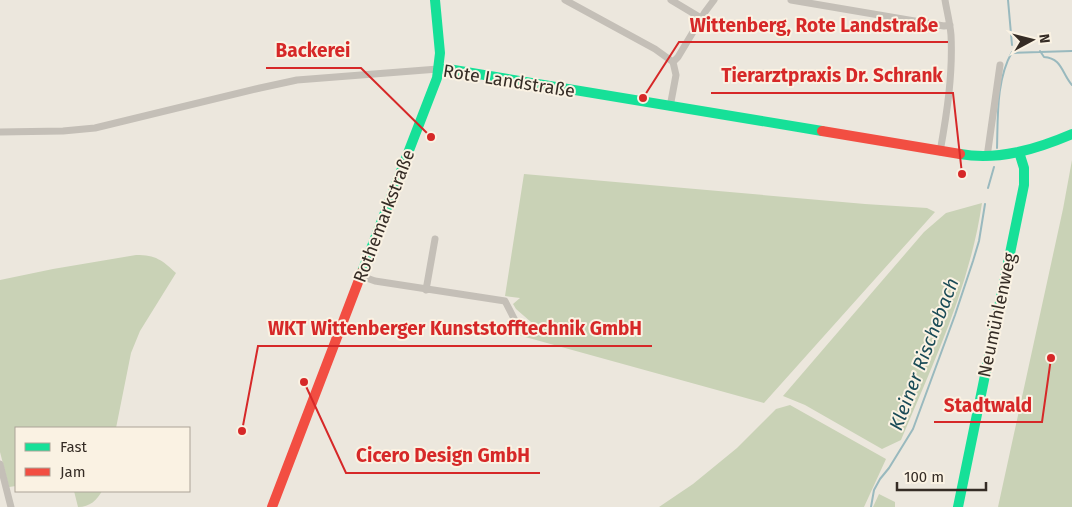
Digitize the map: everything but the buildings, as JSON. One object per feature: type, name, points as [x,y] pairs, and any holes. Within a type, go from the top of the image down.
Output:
[{"type":"street","name":"Rothemarkstraße","points":[[272,507],[428,102],[438,69],[440,46],[436,0]]},
{"type":"street","points":[[565,0],[673,62],[676,75],[670,107]]},
{"type":"street","points":[[671,0],[701,18]]},
{"type":"street","points":[[673,62],[678,58],[701,18],[714,0]]},
{"type":"street","points":[[791,0],[944,26],[950,25]]},
{"type":"street","points":[[940,152],[949,96],[951,46],[950,25],[945,0]]},
{"type":"street","points":[[987,157],[1000,65]]},
{"type":"street","name":"Rote Landstraße","points":[[0,132],[63,131],[95,128],[290,82],[448,69],[940,152],[987,157],[1019,152],[1072,134]]},
{"type":"street","name":"Neumühlenweg","points":[[958,507],[1024,185],[1024,168],[1019,152]]},
{"type":"street","points":[[426,290],[435,239]]},
{"type":"street","points":[[361,276],[370,280],[426,290],[506,301],[520,330]]},
{"type":"street","points":[[0,464],[11,507]]},
{"type":"green space","points":[[1072,160],[1072,507],[998,507],[1063,209]]},
{"type":"green space","points":[[524,174],[927,208],[935,212],[764,403],[518,335],[521,327],[525,328],[531,322],[513,304],[520,298],[505,296]]},
{"type":"green space","points":[[982,203],[969,264],[960,294],[938,353],[901,440],[882,449],[805,405],[783,396],[924,232],[946,213]]},
{"type":"green space","points":[[136,255],[158,259],[176,273],[140,331],[131,353],[116,427],[15,427],[15,486],[9,487],[0,452],[0,280]]},
{"type":"green space","points":[[790,405],[886,459],[864,507],[659,507],[693,484],[737,448],[776,409]]},
{"type":"green space","points":[[74,492],[101,492],[93,502],[86,506],[78,507]]},
{"type":"green space","points":[[879,494],[895,502],[895,507],[873,507]]},
{"type":"waterway","points":[[1008,0],[1012,45]]},
{"type":"waterway","points":[[1040,51],[1044,57],[1055,60],[1058,63],[1072,85]]},
{"type":"waterway","name":"Kleiner Rischebach","points":[[1012,53],[1072,51]]},
{"type":"waterway","name":"Kleiner Rischebach","points":[[997,148],[1000,87],[1012,52]]},
{"type":"waterway","name":"Kleiner Rischebach","points":[[988,188],[994,167]]},
{"type":"waterway","name":"Kleiner Rischebach","points":[[871,507],[874,490],[913,429],[973,261],[979,241],[985,204]]},
{"type":"traffic: fast","points":[[362,272],[437,78],[440,53],[435,0]]},
{"type":"traffic: fast","points":[[438,69],[448,69],[822,131]]},
{"type":"traffic: fast","points":[[960,154],[974,156],[1003,155],[1031,149],[1072,134]]},
{"type":"traffic: fast","points":[[958,507],[1024,185],[1024,168],[1019,152]]},
{"type":"traffic: jam","points":[[822,131],[960,154]]},
{"type":"traffic: jam","points":[[272,507],[362,272]]},
{"type":"place","name":"Wittenberg, Rote Landstraße","points":[[643,98]]},
{"type":"place","name":"Backerei","points":[[431,137]]},
{"type":"place","name":"Tierarztpraxis Dr. Schrank","points":[[962,174]]},
{"type":"place","name":"Stadtwald","points":[[1051,358]]},
{"type":"place","name":"Cicero Design GmbH","points":[[304,382]]},
{"type":"place","name":"WKT Wittenberger Kunststofftechnik GmbH","points":[[242,431]]}]
